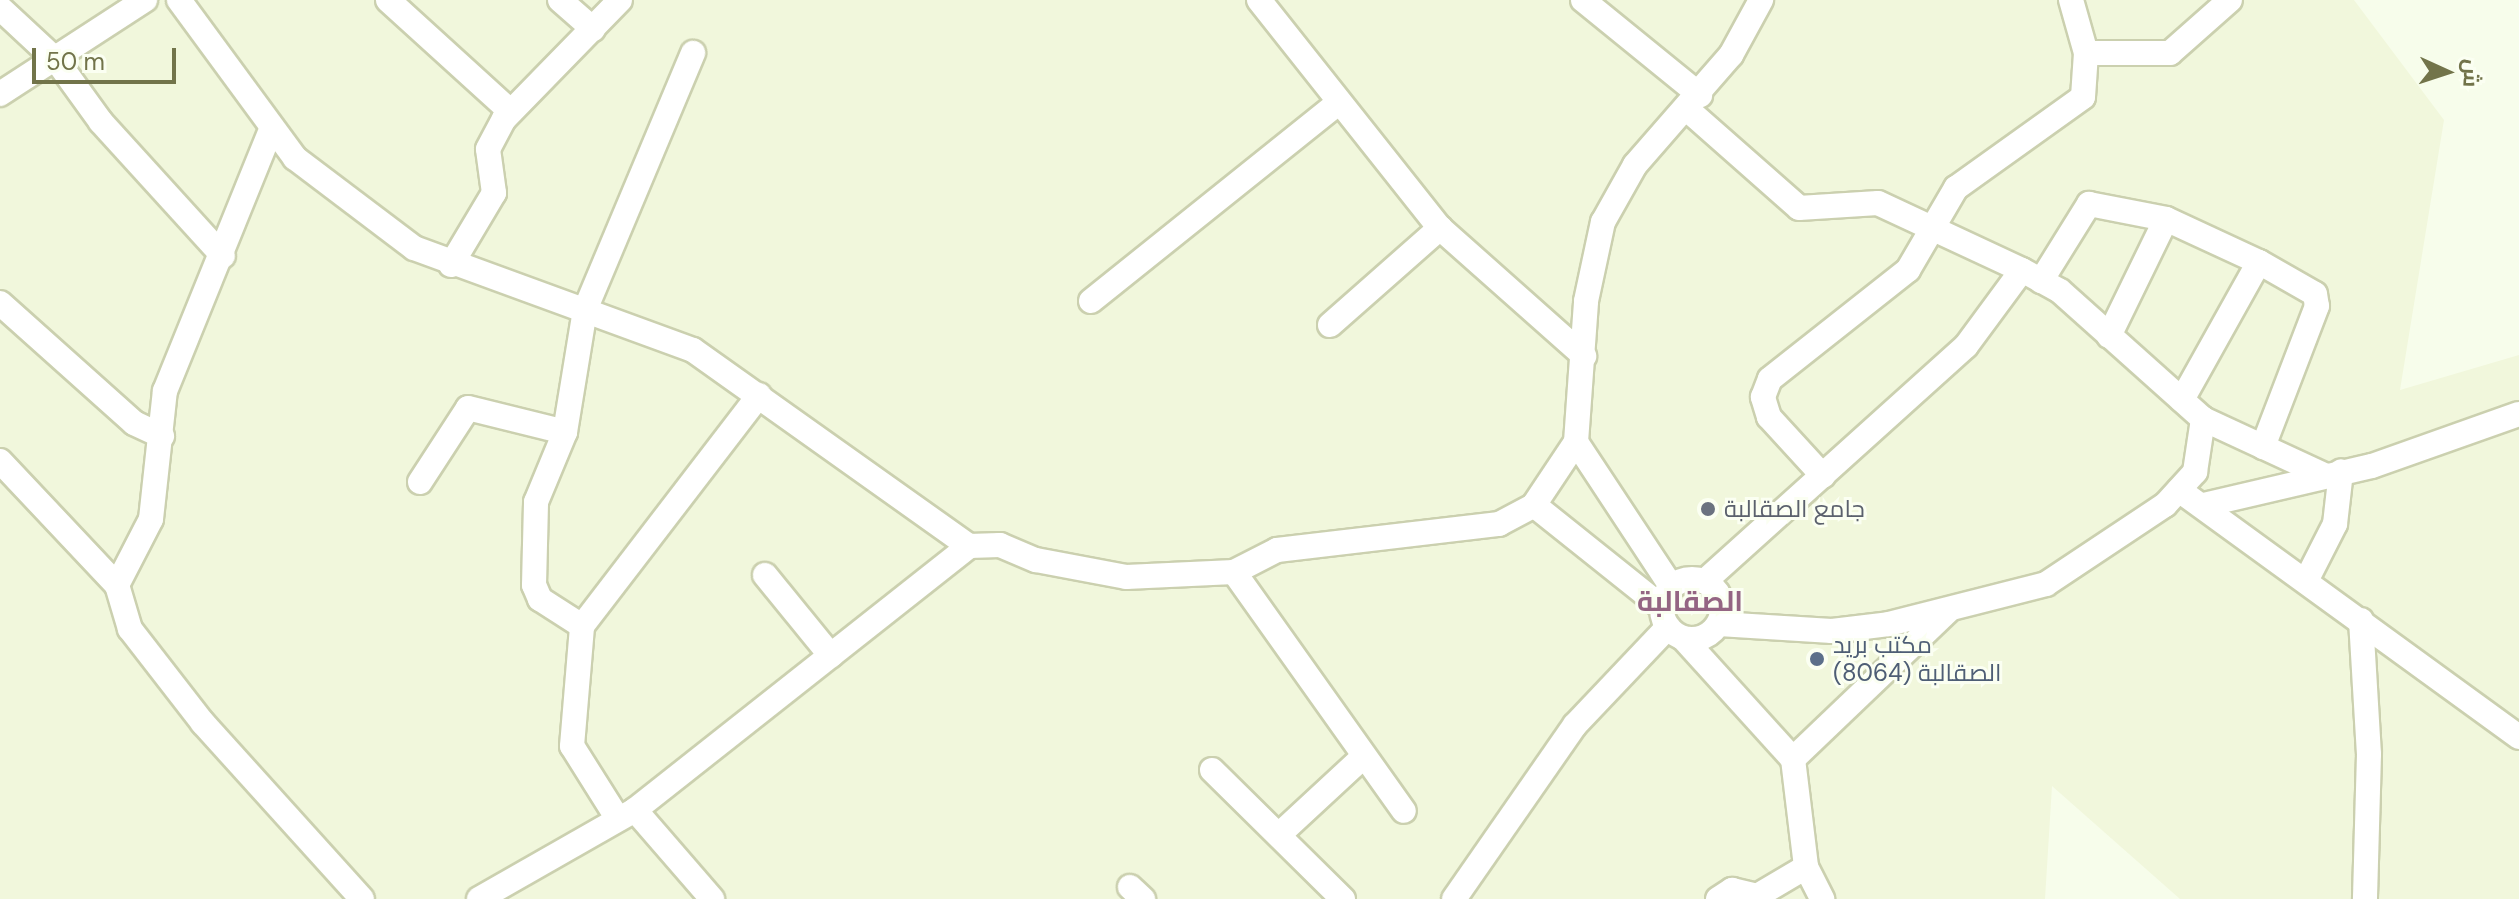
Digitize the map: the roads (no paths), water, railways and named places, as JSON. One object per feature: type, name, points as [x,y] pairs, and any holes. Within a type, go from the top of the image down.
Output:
[{"type":"street","points":[[0,94],[57,61],[145,0]]},
{"type":"street","points":[[179,0],[271,130],[329,188],[451,265],[693,350],[969,546]]},
{"type":"street","points":[[388,0],[511,112]]},
{"type":"street","points":[[560,0],[593,29]]},
{"type":"street","points":[[451,265],[494,193],[488,149],[511,112],[620,0]]},
{"type":"street","points":[[1259,0],[1336,105],[1440,228],[1584,356]]},
{"type":"street","points":[[1583,0],[1694,103],[1799,208],[1811,212],[1861,199],[1934,228],[2031,275],[2109,336],[2203,419],[2263,447],[2332,473]]},
{"type":"street","points":[[479,899],[627,814],[969,546],[1000,545],[1036,560],[1126,577],[1234,572],[1277,550],[1499,524],[1534,505],[1576,442],[1584,356],[1603,222],[1635,165],[1694,103],[1761,0]]},
{"type":"street","points":[[1823,476],[1769,417],[1766,387],[1908,270],[1956,188],[2083,97],[2086,53],[2071,0]]},
{"type":"street","points":[[2086,53],[2170,53],[2230,0]]},
{"type":"street","points":[[0,8],[57,61],[101,122],[223,256]]},
{"type":"street","points":[[582,626],[540,599],[534,585],[536,502],[565,432],[585,310],[693,53]]},
{"type":"street","points":[[1091,301],[1336,105]]},
{"type":"street","points":[[117,585],[151,519],[165,391],[223,256],[271,130]]},
{"type":"street","points":[[1454,899],[1575,725],[1671,615],[1966,346],[2031,275],[2089,204],[2166,219],[2259,262],[2315,294],[2317,306],[2263,447]]},
{"type":"street","points":[[2109,336],[2166,219]]},
{"type":"street","points":[[1330,325],[1440,228]]},
{"type":"street","points":[[2182,400],[2259,262]]},
{"type":"street","points":[[0,303],[134,423],[162,436]]},
{"type":"street","points":[[712,899],[627,814],[572,746],[582,626],[759,395]]},
{"type":"street","points":[[420,482],[468,408],[565,432]]},
{"type":"street","points":[[2204,505],[2332,473],[2519,414]]},
{"type":"street","points":[[1534,505],[1671,615],[1704,637],[1719,624],[1832,631],[1949,609],[2074,570],[2179,490],[2202,455],[2203,419]]},
{"type":"street","points":[[1576,442],[1671,615],[1793,759],[1806,867],[1822,899]]},
{"type":"street","points":[[3,469],[117,585],[130,629],[362,899]]},
{"type":"street","points":[[2307,579],[2335,524],[2332,473]]},
{"type":"street","points":[[2179,490],[2307,579],[2519,737]]},
{"type":"street","points":[[1234,572],[1404,811]]},
{"type":"street","points":[[765,575],[831,656]]},
{"type":"street","points":[[1705,581],[1719,595],[1719,624]]},
{"type":"street","points":[[1793,759],[1949,609]]},
{"type":"street","points":[[2361,620],[2369,754],[2365,899]]},
{"type":"street","points":[[1282,832],[1363,757]]},
{"type":"street","points":[[1212,770],[1282,832],[1343,899]]},
{"type":"street","points":[[1718,899],[1732,890],[1757,896],[1806,867]]},
{"type":"place","name":"جامع الصقالبة","points":[[1708,509]]},
{"type":"place","name":"مكتب بريد الصقالبة (8064)","points":[[1817,659]]},
{"type":"district","name":"الصقالبة","points":[[1690,602]]}]
